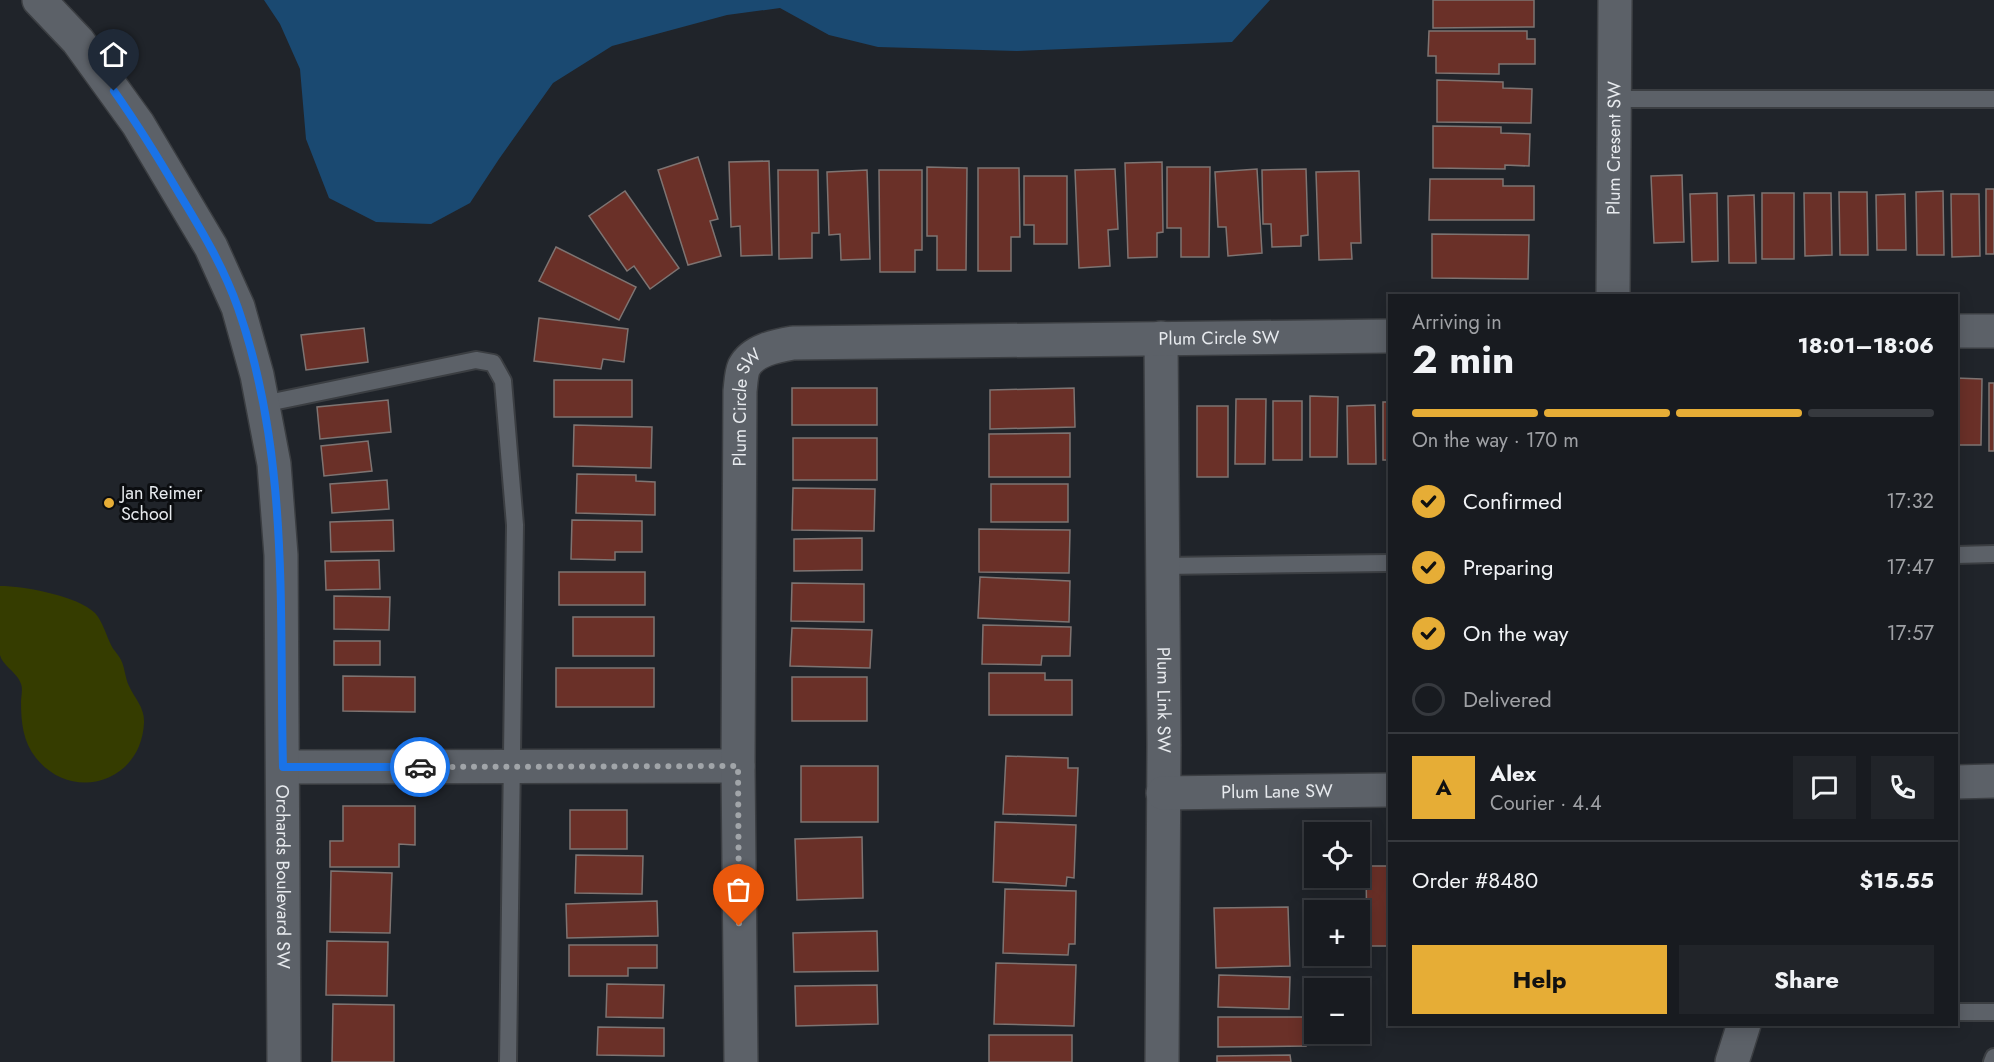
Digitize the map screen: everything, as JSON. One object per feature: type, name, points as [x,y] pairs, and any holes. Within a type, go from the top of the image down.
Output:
[{"type":"street","name":"Orchards Boulevard SW","points":[[39,0],[78,41],[138,124],[211,247],[238,307],[263,404],[274,464],[281,555],[284,1062]]},
{"type":"street","name":"Plum Cresent SW","points":[[1613,294],[1615,0]]},
{"type":"street","points":[[1958,331],[1994,331]]},
{"type":"street","name":"Plum Circle SW","points":[[741,1062],[738,766],[740,391],[743,369],[749,360],[776,346],[794,343],[1388,336]]},
{"type":"street","name":"Plum Link SW","points":[[1161,338],[1164,793],[1162,1062]]},
{"type":"street","points":[[283,767],[738,766]]},
{"type":"street","points":[[1958,782],[1994,781]]},
{"type":"street","name":"Plum Lane SW","points":[[1164,793],[1388,790]]},
{"type":"street","points":[[1732,1062],[1743,1026]]},
{"type":"lane","points":[[1615,99],[1994,99]]},
{"type":"lane","points":[[263,404],[476,360],[494,363],[502,381],[515,525],[508,1062]]},
{"type":"lane","points":[[1958,555],[1994,554]]},
{"type":"lane","points":[[1163,566],[1388,563]]},
{"type":"lane","points":[[1958,1012],[1994,1012]]},
{"type":"lane","points":[[1992,1062],[1994,1057]]},
{"type":"green space","points":[[0,586],[36,590],[64,597],[87,607],[98,617],[121,660],[128,683],[144,718],[140,744],[131,760],[118,772],[102,780],[85,783],[68,780],[51,772],[32,752],[22,724],[21,684],[0,655]]},
{"type":"water","points":[[264,0],[1270,0],[1232,42],[1017,51],[878,47],[829,35],[780,8],[727,15],[612,46],[553,83],[470,203],[431,224],[376,222],[329,198],[306,139],[300,69],[280,24]]},
{"type":"building","points":[[1433,0],[1534,0],[1534,27],[1433,28]]},
{"type":"building","points":[[1429,31],[1527,31],[1527,39],[1535,39],[1535,64],[1499,64],[1499,74],[1436,73],[1436,56],[1428,56]]},
{"type":"building","points":[[1437,80],[1503,82],[1503,88],[1532,89],[1531,123],[1437,122]]},
{"type":"building","points":[[1433,126],[1501,127],[1501,133],[1530,134],[1529,166],[1505,165],[1505,169],[1433,168]]},
{"type":"building","points":[[698,157],[718,219],[710,221],[721,256],[688,265],[658,170]]},
{"type":"building","points":[[769,161],[772,255],[741,256],[740,226],[731,227],[729,162]]},
{"type":"building","points":[[1162,162],[1163,232],[1157,233],[1157,257],[1128,258],[1125,163]]},
{"type":"building","points":[[927,167],[967,168],[966,270],[937,270],[937,236],[927,236]]},
{"type":"building","points":[[1167,167],[1210,167],[1209,257],[1181,257],[1181,228],[1167,228]]},
{"type":"building","points":[[978,168],[1019,168],[1020,237],[1011,237],[1011,271],[978,271]]},
{"type":"building","points":[[1115,169],[1118,229],[1108,230],[1110,266],[1079,268],[1075,170]]},
{"type":"building","points":[[1257,169],[1262,253],[1228,256],[1226,227],[1218,227],[1215,172]]},
{"type":"building","points":[[1306,169],[1308,235],[1301,236],[1301,246],[1272,247],[1271,224],[1263,224],[1262,170]]},
{"type":"building","points":[[778,170],[818,170],[819,233],[812,233],[812,258],[779,259]]},
{"type":"building","points":[[867,170],[870,259],[841,260],[840,234],[829,235],[827,172]]},
{"type":"building","points":[[879,170],[922,170],[922,250],[915,250],[915,272],[880,272]]},
{"type":"building","points":[[1359,171],[1361,243],[1351,243],[1352,259],[1319,260],[1316,172]]},
{"type":"building","points":[[1682,175],[1684,242],[1654,243],[1651,176]]},
{"type":"building","points":[[1024,176],[1067,176],[1067,244],[1034,244],[1034,225],[1024,225]]},
{"type":"building","points":[[1430,179],[1503,179],[1503,186],[1534,186],[1534,220],[1429,220]]},
{"type":"building","points":[[1986,189],[1994,189],[1994,254],[1986,254]]},
{"type":"building","points":[[625,191],[679,268],[650,289],[634,266],[627,271],[589,216]]},
{"type":"building","points":[[1943,191],[1944,255],[1917,255],[1916,192]]},
{"type":"building","points":[[1839,192],[1867,192],[1868,255],[1840,255]]},
{"type":"building","points":[[1717,193],[1718,261],[1692,262],[1690,194]]},
{"type":"building","points":[[1762,193],[1794,193],[1794,259],[1762,259]]},
{"type":"building","points":[[1804,193],[1831,193],[1832,255],[1805,256]]},
{"type":"building","points":[[1905,194],[1906,250],[1877,250],[1876,195]]},
{"type":"building","points":[[1951,194],[1979,194],[1980,256],[1952,257]]},
{"type":"building","points":[[1754,195],[1756,263],[1729,263],[1728,196]]},
{"type":"building","points":[[1432,234],[1529,235],[1528,279],[1432,278]]},
{"type":"building","points":[[556,247],[636,287],[619,320],[539,281]]},
{"type":"building","points":[[539,318],[628,329],[624,362],[603,359],[601,369],[534,361]]},
{"type":"building","points":[[364,328],[368,362],[306,370],[301,335]]},
{"type":"building","points":[[1958,378],[1982,379],[1981,445],[1958,445]]},
{"type":"building","points":[[554,380],[632,380],[632,417],[554,417]]},
{"type":"building","points":[[1989,383],[1994,383],[1994,451],[1989,451]]},
{"type":"building","points":[[792,388],[877,388],[877,425],[792,425]]},
{"type":"building","points":[[1074,388],[1075,427],[990,429],[990,390]]},
{"type":"building","points":[[1310,396],[1338,397],[1337,457],[1310,457]]},
{"type":"building","points":[[1236,399],[1266,399],[1265,464],[1235,464]]},
{"type":"building","points":[[388,400],[391,432],[320,439],[317,407]]},
{"type":"building","points":[[1273,401],[1302,401],[1302,460],[1273,460]]},
{"type":"building","points":[[1383,402],[1388,402],[1388,460],[1383,460]]},
{"type":"building","points":[[1375,405],[1376,464],[1348,464],[1347,406]]},
{"type":"building","points":[[1197,406],[1228,406],[1228,477],[1197,477]]},
{"type":"building","points":[[574,425],[652,427],[651,468],[573,466]]},
{"type":"building","points":[[1070,433],[1070,477],[989,477],[989,434]]},
{"type":"building","points":[[793,438],[877,438],[877,480],[793,480]]},
{"type":"building","points":[[368,441],[372,471],[324,476],[321,446]]},
{"type":"building","points":[[577,474],[636,475],[636,481],[655,482],[655,515],[576,513]]},
{"type":"building","points":[[387,480],[389,509],[332,513],[330,484]]},
{"type":"building","points":[[991,484],[1068,484],[1068,522],[991,522]]},
{"type":"building","points":[[793,488],[875,489],[874,531],[792,530]]},
{"type":"building","points":[[393,520],[394,551],[331,552],[330,522]]},
{"type":"building","points":[[572,520],[642,521],[642,552],[615,552],[615,560],[571,559]]},
{"type":"building","points":[[979,529],[1070,530],[1069,573],[979,572]]},
{"type":"building","points":[[862,538],[862,570],[794,571],[794,539]]},
{"type":"building","points":[[379,560],[380,589],[326,590],[325,561]]},
{"type":"building","points":[[559,572],[645,572],[645,605],[559,605]]},
{"type":"building","points":[[980,577],[1070,581],[1069,622],[978,618]]},
{"type":"building","points":[[792,583],[864,584],[864,622],[791,621]]},
{"type":"building","points":[[334,596],[390,597],[389,630],[334,629]]},
{"type":"building","points":[[573,617],[654,617],[654,656],[573,656]]},
{"type":"building","points":[[983,625],[1071,627],[1070,656],[1042,656],[1041,665],[982,664]]},
{"type":"building","points":[[792,628],[872,630],[870,668],[790,666]]},
{"type":"building","points":[[334,641],[380,641],[380,665],[334,665]]},
{"type":"building","points":[[556,668],[654,668],[654,707],[556,707]]},
{"type":"building","points":[[989,673],[1045,673],[1045,680],[1072,680],[1072,715],[989,715]]},
{"type":"building","points":[[343,676],[415,677],[415,712],[343,711]]},
{"type":"building","points":[[792,677],[867,677],[867,721],[792,721]]},
{"type":"building","points":[[1006,756],[1068,758],[1068,768],[1078,768],[1076,816],[1003,814]]},
{"type":"building","points":[[801,766],[878,766],[878,822],[801,822]]},
{"type":"building","points":[[343,806],[415,806],[415,845],[399,844],[399,867],[330,867],[330,841],[343,841]]},
{"type":"building","points":[[570,810],[627,810],[627,849],[570,849]]},
{"type":"building","points":[[995,822],[1076,825],[1074,878],[1067,877],[1066,886],[993,882]]},
{"type":"building","points":[[862,837],[863,898],[797,900],[795,839]]},
{"type":"building","points":[[576,855],[643,856],[642,894],[575,893]]},
{"type":"building","points":[[1370,866],[1388,866],[1388,946],[1370,946],[1370,900],[1366,900],[1366,888],[1370,888]]},
{"type":"building","points":[[331,871],[392,873],[390,933],[330,932]]},
{"type":"building","points":[[1005,889],[1076,891],[1075,944],[1069,944],[1068,955],[1003,953]]},
{"type":"building","points":[[657,901],[658,936],[567,938],[566,904]]},
{"type":"building","points":[[1288,907],[1290,966],[1216,968],[1214,908]]},
{"type":"building","points":[[877,931],[878,971],[794,972],[793,933]]},
{"type":"building","points":[[327,941],[388,942],[387,996],[326,995]]},
{"type":"building","points":[[569,945],[657,945],[657,968],[628,968],[628,976],[569,976]]},
{"type":"building","points":[[996,963],[1076,965],[1074,1026],[994,1024]]},
{"type":"building","points":[[1219,975],[1290,977],[1289,1009],[1218,1007]]},
{"type":"building","points":[[607,984],[664,985],[663,1018],[606,1017]]},
{"type":"building","points":[[877,985],[878,1024],[796,1026],[795,986]]},
{"type":"building","points":[[333,1004],[394,1005],[394,1062],[332,1062]]},
{"type":"building","points":[[1218,1017],[1304,1017],[1304,1044],[1306,1046],[1218,1047]]},
{"type":"building","points":[[598,1027],[664,1028],[664,1056],[597,1055]]},
{"type":"building","points":[[989,1035],[1072,1035],[1072,1062],[989,1062]]},
{"type":"building","points":[[1290,1055],[1291,1062],[1217,1062],[1217,1056]]},
{"type":"way so far","points":[[420,767],[738,766],[739,926]]},
{"type":"place","name":"Jan Reimer School","points":[[109,503]]},
{"type":"route","points":[[114,91],[138,124],[211,247],[238,307],[257,375],[274,464],[281,555],[283,767],[420,767]]}]
